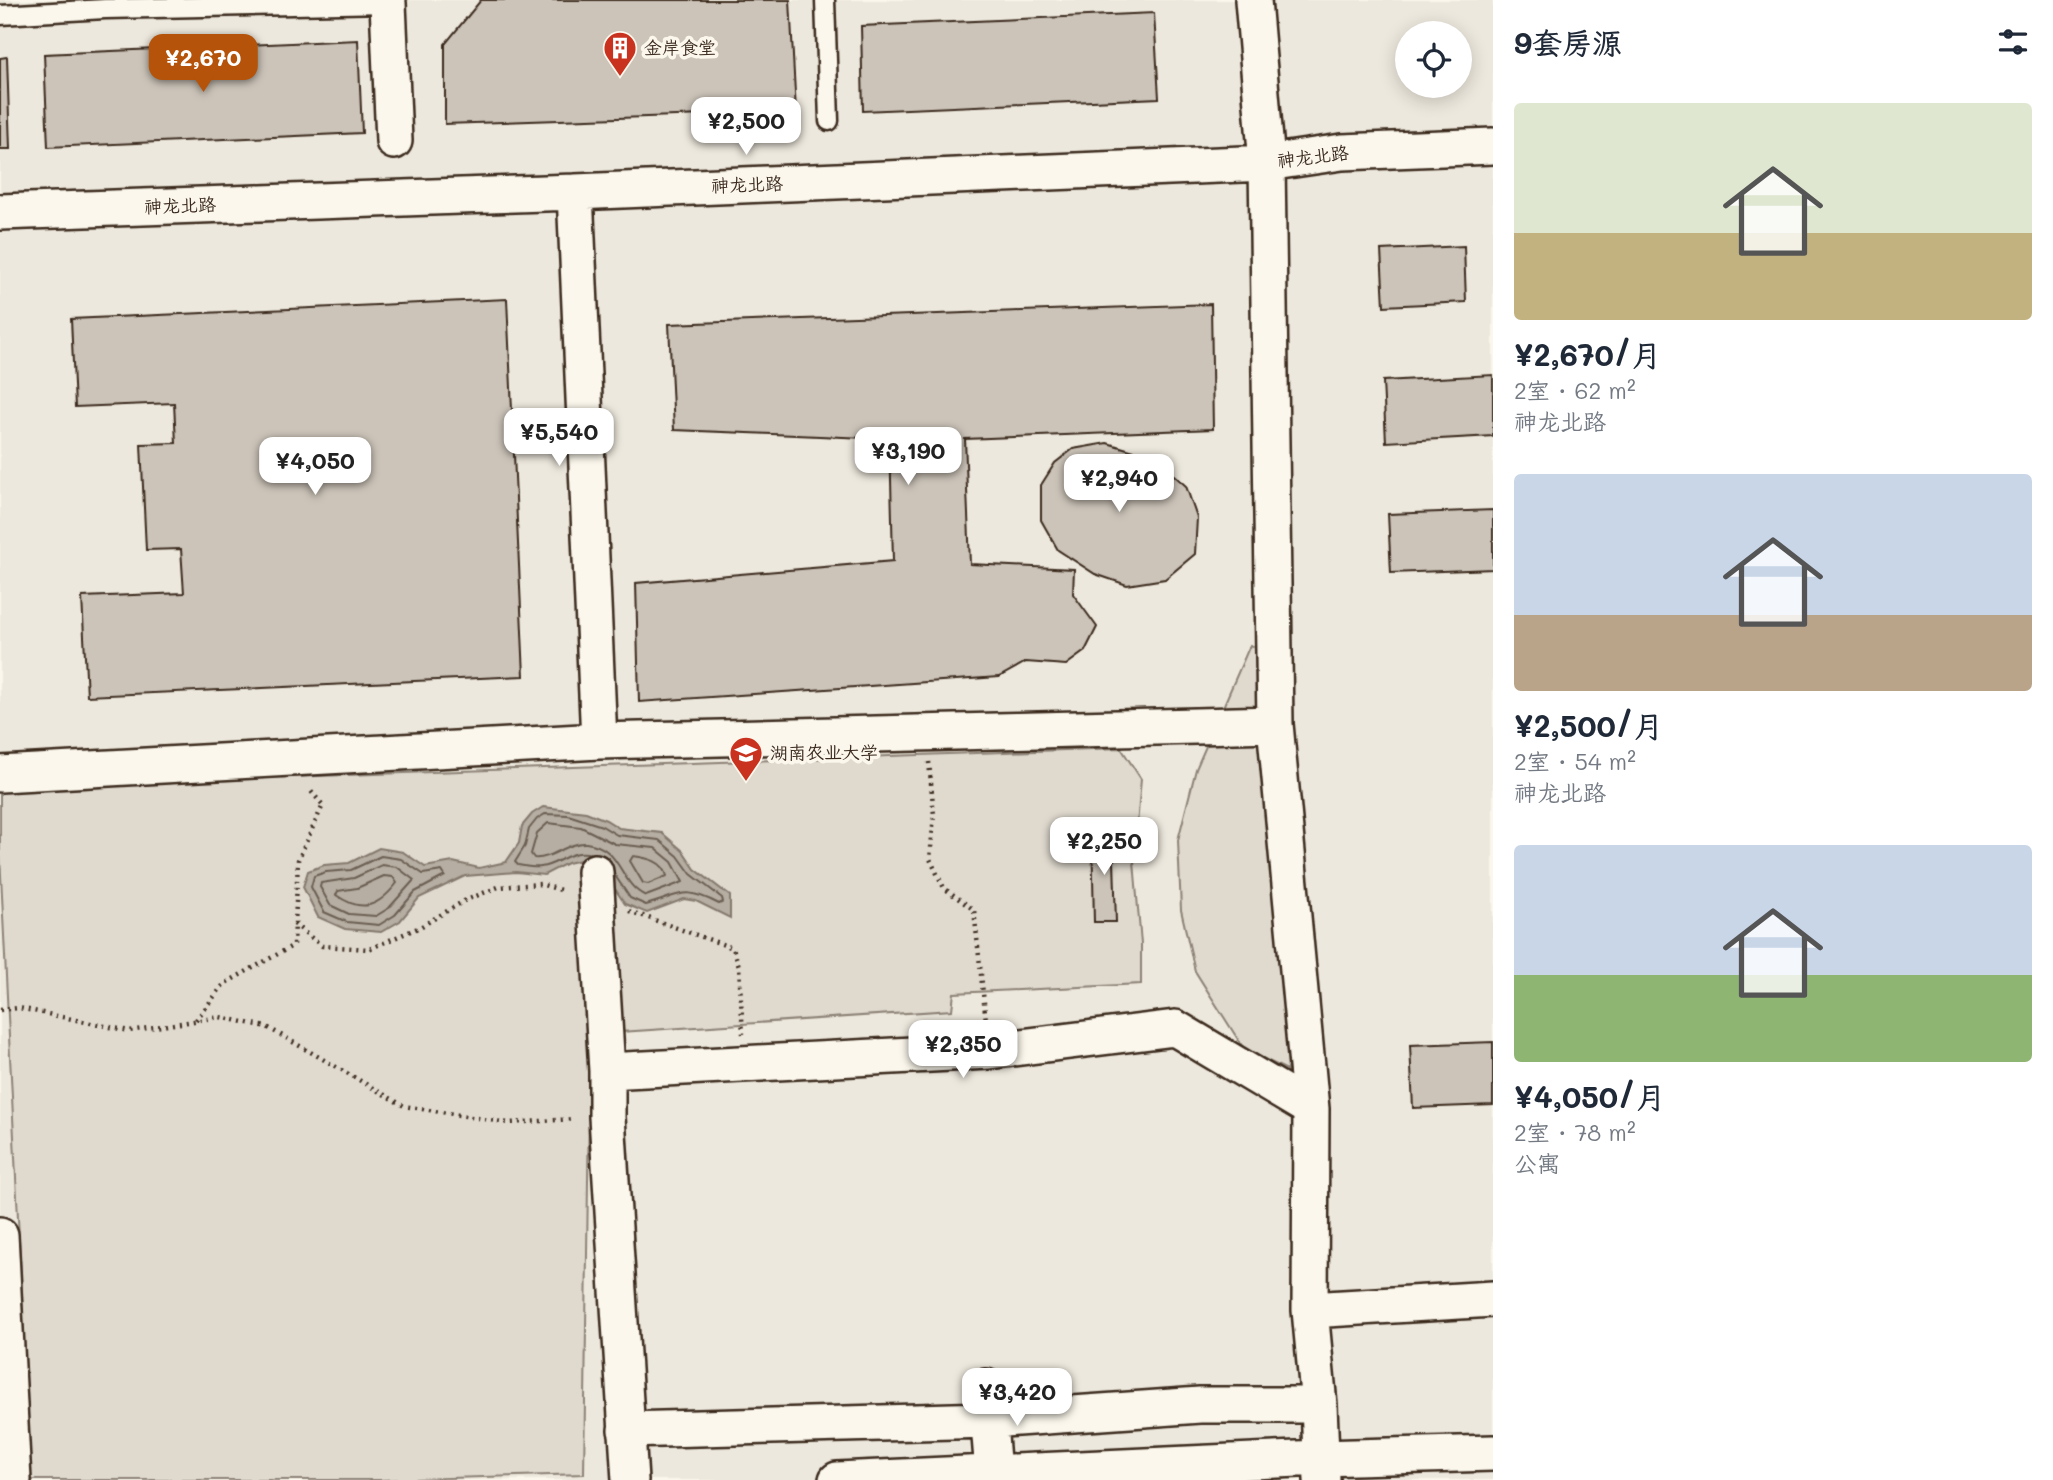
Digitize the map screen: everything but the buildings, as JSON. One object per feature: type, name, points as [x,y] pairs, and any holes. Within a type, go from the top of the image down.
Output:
[{"type":"street","points":[[1252,0],[1267,163],[1275,724],[1311,1109],[1310,1310],[1319,1405],[1321,1469]]},
{"type":"street","points":[[390,2],[394,141]]},
{"type":"street","name":"神龙北路","points":[[0,212],[575,192],[1267,163],[1342,152],[1493,146]]},
{"type":"street","points":[[575,192],[599,741]]},
{"type":"street","points":[[0,774],[599,741],[1275,724]]},
{"type":"street","points":[[596,886],[607,1070],[607,1117],[630,1480]]},
{"type":"street","points":[[607,1070],[989,1051],[1175,1028],[1311,1109]]},
{"type":"street","points":[[0,1235],[13,1480]]},
{"type":"street","points":[[1310,1310],[1493,1299]]},
{"type":"street","points":[[626,1430],[987,1404],[1319,1405]]},
{"type":"street","points":[[987,1404],[993,1473]]},
{"type":"street","points":[[837,1480],[993,1473],[1321,1469],[1493,1453]]},
{"type":"lane","points":[[825,0],[829,121]]},
{"type":"lane","points":[[0,15],[104,5],[390,2]]},
{"type":"path","points":[[927,734],[933,815],[930,859],[944,888],[974,910],[989,1051]]},
{"type":"path","points":[[196,1020],[224,984],[294,945],[298,860],[323,805],[281,759]]},
{"type":"path","points":[[294,924],[322,946],[369,949],[419,927],[464,901],[498,887],[540,884],[596,886],[733,948],[738,966],[744,1063]]},
{"type":"path","points":[[0,1010],[19,1008],[130,1031],[220,1017],[267,1027],[404,1106],[508,1123],[607,1117]]},
{"type":"shaded area","name":"湖南农业大学","points":[[0,0],[1493,0],[1493,1480],[0,1480]]},
{"type":"shaded area","points":[[1250,645],[1262,650],[1290,1054],[1287,1070],[1244,1049],[1195,971],[1181,910],[1178,840],[1196,769]]},
{"type":"shaded area","points":[[1121,748],[1141,779],[1134,861],[1141,944],[1141,984],[954,993],[952,1010],[590,1034],[584,1474],[379,1480],[31,1480],[0,855],[0,787]]},
{"type":"water","points":[[543,807],[586,812],[619,828],[662,833],[683,851],[695,869],[730,896],[730,918],[696,901],[684,899],[647,913],[625,904],[613,886],[585,859],[567,863],[544,875],[516,872],[465,876],[419,898],[400,921],[381,932],[345,929],[318,917],[303,887],[308,871],[324,865],[349,863],[379,848],[403,852],[425,867],[453,862],[479,868],[506,862],[519,843],[522,826],[532,814]]},
{"type":"place","name":"金岸食堂","points":[[620,78]]},
{"type":"place","name":"湖南农业大学","points":[[746,783]]}]
